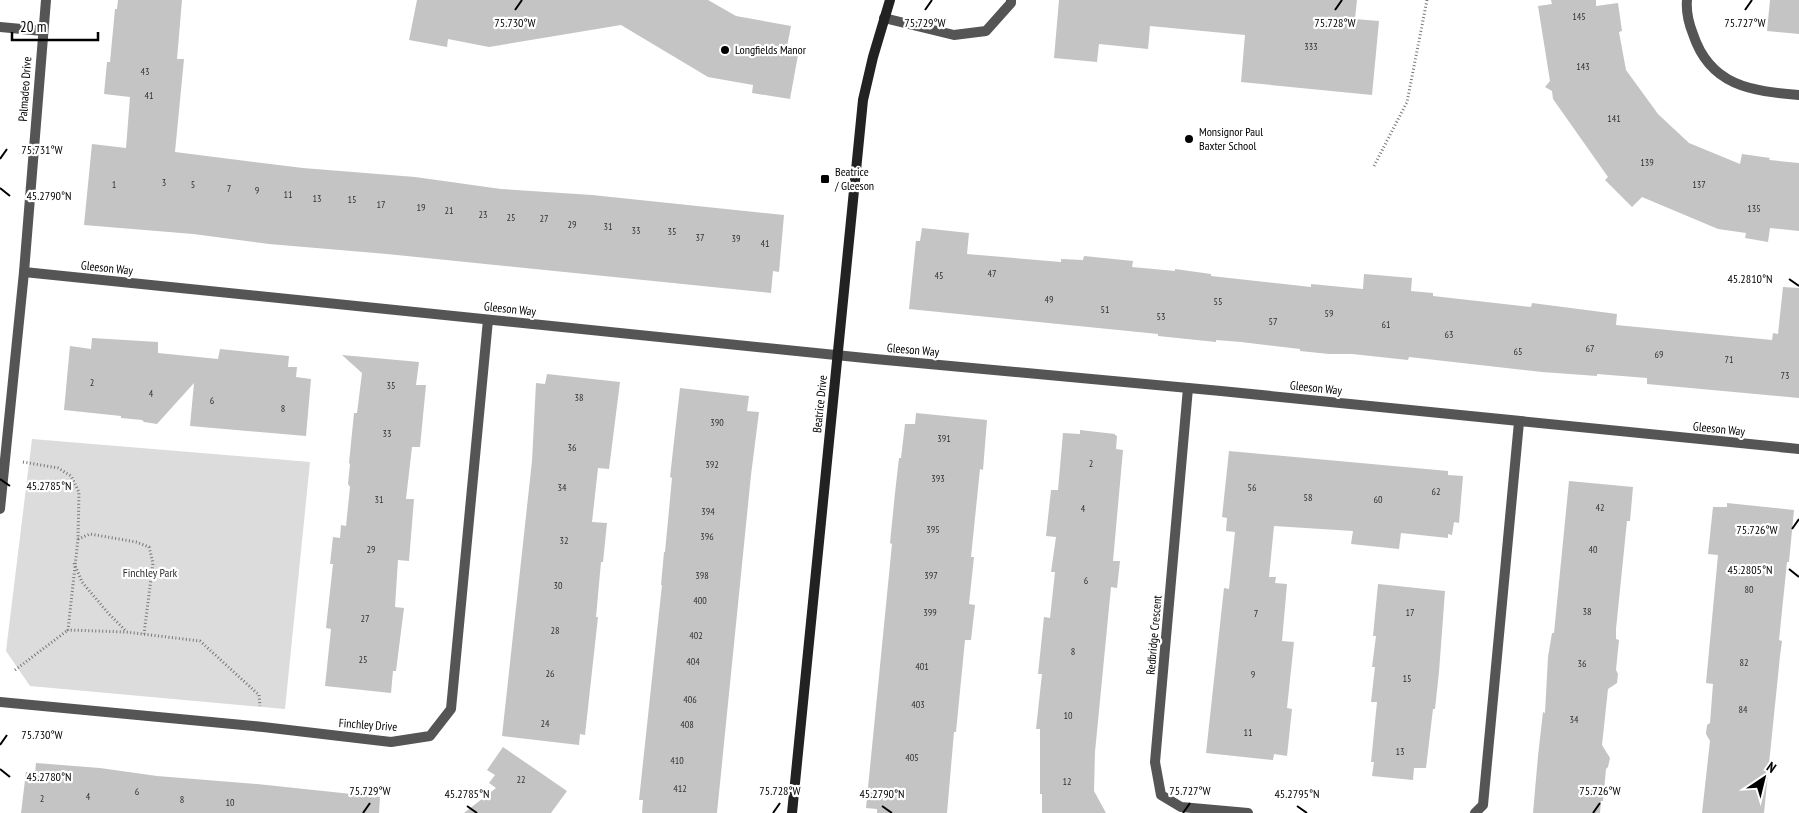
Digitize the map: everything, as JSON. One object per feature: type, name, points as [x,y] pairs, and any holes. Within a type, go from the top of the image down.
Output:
[{"type":"street","name":"Palmadeo Drive","points":[[0,509],[24,272],[46,0]]},
{"type":"street","name":"Beatrice Drive","points":[[792,813],[863,100],[873,57],[890,0]]},
{"type":"street","points":[[884,18],[954,35],[986,31],[1011,3],[1011,0]]},
{"type":"street","points":[[1687,0],[1690,26],[1696,44],[1708,63],[1722,76],[1742,87],[1763,92],[1799,95]]},
{"type":"street","points":[[0,27],[43,31]]},
{"type":"street","name":"Gleeson Way","points":[[24,272],[837,355],[1799,449]]},
{"type":"street","name":"Finchley Drive","points":[[0,702],[263,727],[391,742],[430,736],[451,709],[488,320]]},
{"type":"street","name":"Redbridge Crescent","points":[[1188,388],[1155,762],[1161,795],[1181,807],[1248,813]]},
{"type":"street","points":[[1474,813],[1483,805],[1519,422]]},
{"type":"path","points":[[1374,166],[1407,102],[1427,0]]},
{"type":"path","points":[[5,460],[58,468],[71,476],[79,492],[78,539],[68,630]]},
{"type":"path","points":[[78,539],[90,534],[136,542],[149,547],[153,564],[144,634]]},
{"type":"path","points":[[74,563],[82,582],[126,632]]},
{"type":"path","points":[[15,670],[68,630],[126,632],[200,641],[259,695],[263,727]]},
{"type":"green space","name":"Finchley Park","points":[[32,439],[310,462],[285,709],[30,686],[6,651]]},
{"type":"building","points":[[118,0],[182,0],[177,59],[184,59],[175,152],[303,168],[415,177],[501,189],[592,195],[784,215],[779,272],[773,271],[771,293],[387,254],[269,244],[193,234],[84,225],[92,144],[126,148],[130,97],[104,94],[107,62],[110,62],[115,9],[117,9]]},
{"type":"building","name":"Longfields Manor","points":[[417,0],[708,0],[736,16],[791,26],[786,52],[798,55],[790,99],[752,93],[753,85],[708,77],[621,25],[489,47],[448,39],[447,47],[409,40]]},
{"type":"building","points":[[1059,0],[1357,0],[1355,19],[1379,21],[1372,95],[1241,82],[1245,35],[1150,26],[1148,49],[1099,44],[1097,62],[1054,58]]},
{"type":"building","points":[[1551,0],[1596,0],[1596,6],[1618,3],[1622,31],[1619,32],[1626,70],[1658,114],[1689,143],[1740,164],[1742,154],[1770,158],[1769,160],[1799,163],[1799,231],[1770,228],[1768,242],[1745,238],[1746,233],[1718,229],[1642,197],[1632,207],[1605,180],[1608,177],[1553,99],[1552,91],[1545,87],[1550,81],[1538,6],[1552,4]]},
{"type":"building","points":[[1770,0],[1799,0],[1799,34],[1767,31]]},
{"type":"building","points":[[922,228],[969,233],[967,254],[1061,262],[1061,259],[1083,260],[1084,256],[1133,261],[1132,267],[1175,271],[1175,269],[1211,274],[1211,276],[1311,287],[1311,284],[1363,289],[1364,274],[1412,278],[1411,291],[1433,293],[1433,296],[1531,307],[1532,303],[1617,314],[1616,325],[1772,340],[1773,333],[1778,334],[1783,287],[1799,288],[1799,398],[1647,384],[1647,378],[1542,372],[1409,357],[1408,360],[1352,354],[1329,354],[1241,342],[1216,340],[1216,342],[1158,336],[1158,334],[909,309],[916,241],[920,241]]},
{"type":"building","points":[[92,338],[158,342],[158,353],[218,359],[220,349],[289,356],[288,367],[297,367],[296,377],[311,379],[306,436],[190,426],[194,383],[157,424],[121,418],[121,416],[64,410],[70,346],[91,349]]},
{"type":"building","points":[[342,355],[419,362],[416,385],[426,385],[420,447],[412,447],[406,499],[414,499],[409,561],[398,560],[395,607],[404,608],[396,671],[393,671],[391,693],[325,686],[331,629],[326,628],[333,564],[330,564],[333,537],[340,538],[341,525],[346,526],[354,413],[357,413],[362,373]]},
{"type":"building","points":[[547,374],[620,382],[609,469],[598,468],[592,522],[607,523],[603,562],[601,562],[596,617],[598,617],[585,735],[580,734],[579,745],[502,736],[532,461],[536,383],[545,384]]},
{"type":"building","points":[[680,388],[749,396],[747,411],[759,412],[717,813],[642,813],[643,800],[639,800],[662,585],[672,478],[670,477]]},
{"type":"building","points":[[916,413],[987,420],[983,470],[980,469],[971,557],[974,557],[969,604],[975,605],[971,640],[965,640],[947,813],[877,813],[877,809],[866,808],[892,544],[890,543],[899,458],[901,458],[905,424],[915,424]]},
{"type":"building","points":[[1080,430],[1115,434],[1117,436],[1116,449],[1123,450],[1113,561],[1120,561],[1117,588],[1111,587],[1095,752],[1094,791],[1106,813],[1042,813],[1042,794],[1040,794],[1040,729],[1036,729],[1042,674],[1038,674],[1044,617],[1050,618],[1055,572],[1051,572],[1056,537],[1046,536],[1051,490],[1058,490],[1063,433],[1080,434]]},
{"type":"building","points":[[1229,451],[1448,471],[1448,475],[1463,476],[1459,523],[1454,522],[1452,535],[1448,534],[1448,538],[1401,533],[1399,549],[1351,544],[1353,531],[1274,526],[1269,577],[1276,577],[1275,583],[1287,584],[1282,641],[1294,642],[1287,708],[1292,709],[1287,756],[1274,754],[1273,760],[1206,753],[1224,588],[1229,589],[1235,532],[1226,531],[1227,518],[1222,517]]},
{"type":"building","points":[[1569,481],[1633,487],[1630,521],[1627,521],[1616,629],[1616,639],[1619,640],[1616,670],[1618,674],[1617,683],[1608,689],[1602,745],[1610,758],[1606,769],[1600,813],[1533,813],[1543,712],[1545,713],[1548,657],[1552,633],[1554,633]]},
{"type":"building","points":[[1727,503],[1794,510],[1779,640],[1782,641],[1764,813],[1702,813],[1710,741],[1706,734],[1707,725],[1710,723],[1713,684],[1706,683],[1718,555],[1708,554],[1713,507],[1727,507]]},
{"type":"building","points":[[1378,584],[1445,591],[1439,672],[1426,768],[1414,768],[1413,780],[1372,776],[1374,762],[1371,762],[1377,702],[1371,702],[1375,667],[1372,667],[1376,636],[1373,636]]},
{"type":"building","points":[[503,747],[567,791],[551,813],[464,813],[496,788],[489,783],[495,775],[487,770]]},
{"type":"building","points":[[36,763],[380,797],[379,813],[21,813],[26,772],[35,773]]},
{"type":"place","name":"Longfields Manor","points":[[725,50]]},
{"type":"place","name":"Monsignor Paul Baxter School","points":[[1189,139]]},
{"type":"place","name":"Beatrice / Gleeson","points":[[825,179]]}]
